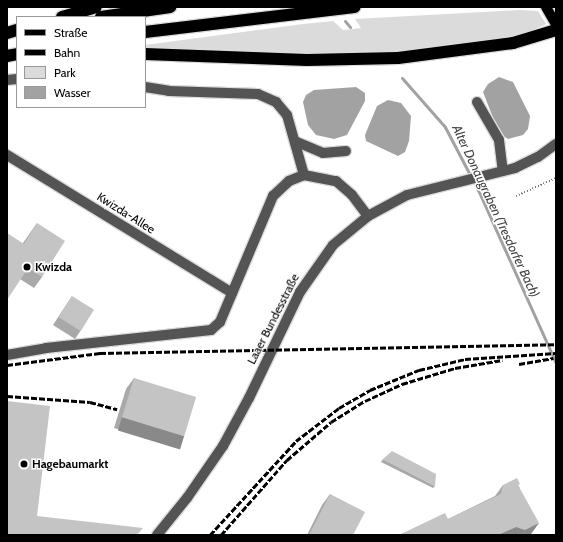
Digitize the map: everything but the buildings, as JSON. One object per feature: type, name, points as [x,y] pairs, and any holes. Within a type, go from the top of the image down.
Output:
[{"type":"highway","points":[[65,16],[96,7]]},
{"type":"highway","points":[[108,16],[170,7]]},
{"type":"highway","points":[[146,32],[355,7]]},
{"type":"highway","points":[[146,54],[307,60],[398,58],[513,43],[556,30]]},
{"type":"main road","points":[[547,9],[556,24]]},
{"type":"street","points":[[146,87],[169,91],[258,94],[276,102],[287,115],[297,142],[304,175]]},
{"type":"street","points":[[477,102],[499,140],[503,172]]},
{"type":"street","points":[[297,142],[323,153],[346,151]]},
{"type":"street","name":"Laaer Bundesstraße","points":[[157,535],[187,498],[237,422],[283,324],[312,271],[333,245],[368,216],[407,195],[457,180],[503,172],[538,157],[556,144]]},
{"type":"street","name":"Kwizda-Allee","points":[[7,155],[232,293]]},
{"type":"street","points":[[7,355],[46,348],[211,330],[220,322],[273,196],[289,181],[304,175],[336,180],[352,195],[368,216]]},
{"type":"path","points":[[516,196],[556,178]]},
{"type":"green space","points":[[521,10],[538,11],[546,24],[515,38],[419,50],[313,54],[146,49],[146,45],[333,21],[343,30],[361,28],[355,19]]},
{"type":"water","points":[[499,77],[513,82],[530,116],[528,129],[523,135],[508,139],[499,133],[483,92],[488,84]]},
{"type":"water","points":[[356,87],[365,93],[365,101],[347,135],[334,139],[316,135],[308,125],[303,102],[306,95],[314,90]]},
{"type":"water","points":[[388,100],[401,103],[411,116],[409,141],[405,152],[398,156],[366,141],[365,135],[377,106]]},
{"type":"waterway","points":[[345,21],[350,27]]},
{"type":"waterway","name":"Alter Donaugraben (Tresdorfer Bach)","points":[[402,78],[445,127],[479,192],[556,363]]},
{"type":"railway","points":[[7,365],[100,353],[556,344]]},
{"type":"railway","points":[[210,535],[296,441],[339,408],[370,390],[419,370],[465,359],[556,353]]},
{"type":"railway","points":[[519,364],[553,358]]},
{"type":"railway","points":[[221,535],[287,460],[331,422],[365,401],[402,384],[455,368],[502,360]]},
{"type":"railway","points":[[7,396],[90,402],[117,409]]},
{"type":"place","name":"Kwizda","points":[[27,267]]},
{"type":"place","name":"Hagebaumarkt","points":[[24,464]]}]
